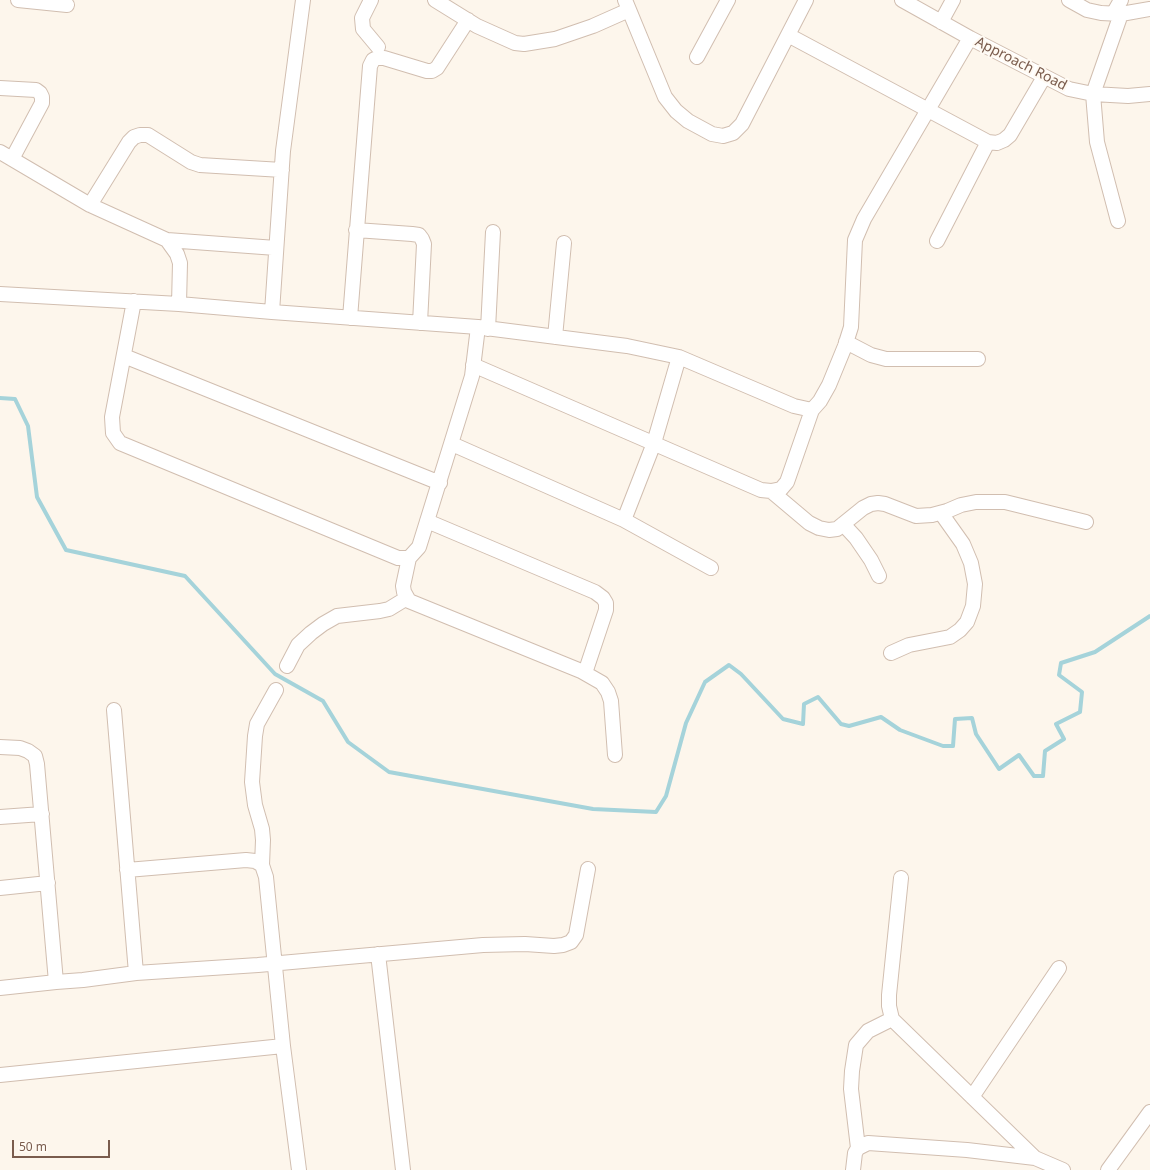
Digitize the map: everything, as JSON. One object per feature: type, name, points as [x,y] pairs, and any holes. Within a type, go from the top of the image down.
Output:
[{"type":"street","points":[[18,0],[67,5]]},
{"type":"street","points":[[272,312],[283,151],[303,0]]},
{"type":"street","points":[[371,0],[362,18],[363,29],[378,47]]},
{"type":"street","points":[[435,0],[476,26],[503,39],[524,44],[555,39],[593,26],[627,5],[665,97],[676,111],[688,121],[712,134],[723,136],[733,133],[742,124],[806,0]]},
{"type":"street","points":[[697,57],[728,0]]},
{"type":"street","name":"Approach Road","points":[[902,0],[1044,78],[1069,89],[1093,94],[1128,96],[1150,94]]},
{"type":"street","points":[[941,22],[953,0]]},
{"type":"street","points":[[1069,0],[1087,10],[1101,13],[1117,14],[1150,9]]},
{"type":"street","points":[[1118,221],[1097,142],[1093,94],[1121,0]]},
{"type":"street","points":[[350,318],[370,66],[373,60],[377,58],[384,58],[427,72],[432,71],[437,68],[468,20]]},
{"type":"street","points":[[788,35],[988,142],[997,143],[1010,135],[1044,78]]},
{"type":"street","points":[[473,365],[761,490],[771,491],[781,489],[787,482],[812,410],[823,396],[851,327],[856,240],[864,219],[970,38]]},
{"type":"street","points":[[0,88],[36,90],[42,97],[42,103],[12,160]]},
{"type":"street","points":[[90,205],[129,142],[134,137],[140,135],[148,136],[191,162],[200,164],[282,170]]},
{"type":"street","points":[[937,241],[988,142]]},
{"type":"street","points":[[0,152],[90,205],[166,240],[276,248]]},
{"type":"street","points":[[356,230],[412,234],[419,235],[422,239],[424,244],[420,323]]},
{"type":"street","points":[[493,232],[483,328],[473,365],[472,376],[419,547],[409,558],[403,586],[404,592],[406,598],[410,601],[585,673],[602,683],[608,692],[611,701],[615,755]]},
{"type":"street","points":[[166,240],[177,254],[180,263],[179,304]]},
{"type":"street","points":[[555,337],[564,243]]},
{"type":"street","points":[[0,294],[179,304],[483,328],[628,346],[679,357],[794,406],[812,410]]},
{"type":"street","points":[[134,301],[112,416],[113,433],[120,443],[398,558],[409,558]]},
{"type":"street","points":[[846,342],[871,355],[886,359],[978,359]]},
{"type":"street","points":[[124,356],[440,483]]},
{"type":"street","points":[[624,520],[654,443],[679,357]]},
{"type":"street","points":[[452,444],[624,520],[711,568]]},
{"type":"street","points":[[771,491],[809,523],[819,528],[829,530],[837,529],[863,508],[871,504],[878,503],[885,504],[916,516],[941,513],[961,505],[976,502],[1005,502],[1086,522]]},
{"type":"street","points":[[891,653],[909,645],[950,638],[967,622],[973,606],[975,584],[971,563],[963,544],[941,513]]},
{"type":"street","points":[[427,521],[594,592],[603,598],[606,603],[606,610],[585,673]]},
{"type":"street","points":[[843,524],[856,538],[871,560],[879,576]]},
{"type":"street","points":[[286,666],[298,645],[310,633],[337,616],[389,609],[406,598]]},
{"type":"street","points":[[276,690],[257,724],[254,736],[252,782],[255,805],[262,829],[262,864],[266,877],[283,1046],[299,1170]]},
{"type":"street","points":[[114,710],[136,973]]},
{"type":"street","points":[[0,748],[20,748],[28,751],[34,756],[39,773],[56,982]]},
{"type":"street","points":[[0,817],[42,814]]},
{"type":"street","points":[[127,870],[246,860],[255,861],[262,864]]},
{"type":"street","points":[[0,988],[136,973],[275,963],[483,945],[563,945],[571,942],[576,935],[588,869]]},
{"type":"street","points":[[901,878],[889,995],[889,1006],[892,1019],[1035,1158]]},
{"type":"street","points":[[0,888],[48,883]]},
{"type":"street","points":[[378,954],[403,1170]]},
{"type":"street","points":[[972,1097],[1059,968]]},
{"type":"street","points":[[858,1148],[851,1089],[856,1045],[868,1031],[892,1019]]},
{"type":"street","points":[[0,1075],[283,1046]]},
{"type":"street","points":[[1108,1170],[1150,1112]]},
{"type":"street","points":[[853,1170],[855,1152],[858,1148],[868,1143],[967,1150],[1035,1158],[1062,1170]]},
{"type":"waterway","points":[[0,398],[15,399],[28,426],[37,497],[66,550],[185,576],[275,674],[323,701],[348,742],[389,772],[593,809],[656,812],[666,796],[686,723],[705,682],[729,665],[741,674],[783,719],[803,724],[804,704],[818,697],[841,724],[849,726],[881,717],[900,730],[943,746],[953,746],[955,719],[972,718],[976,734],[999,769],[1019,755],[1034,776],[1043,776],[1045,751],[1064,739],[1056,724],[1080,712],[1082,692],[1059,675],[1061,663],[1095,652],[1150,616]]}]
